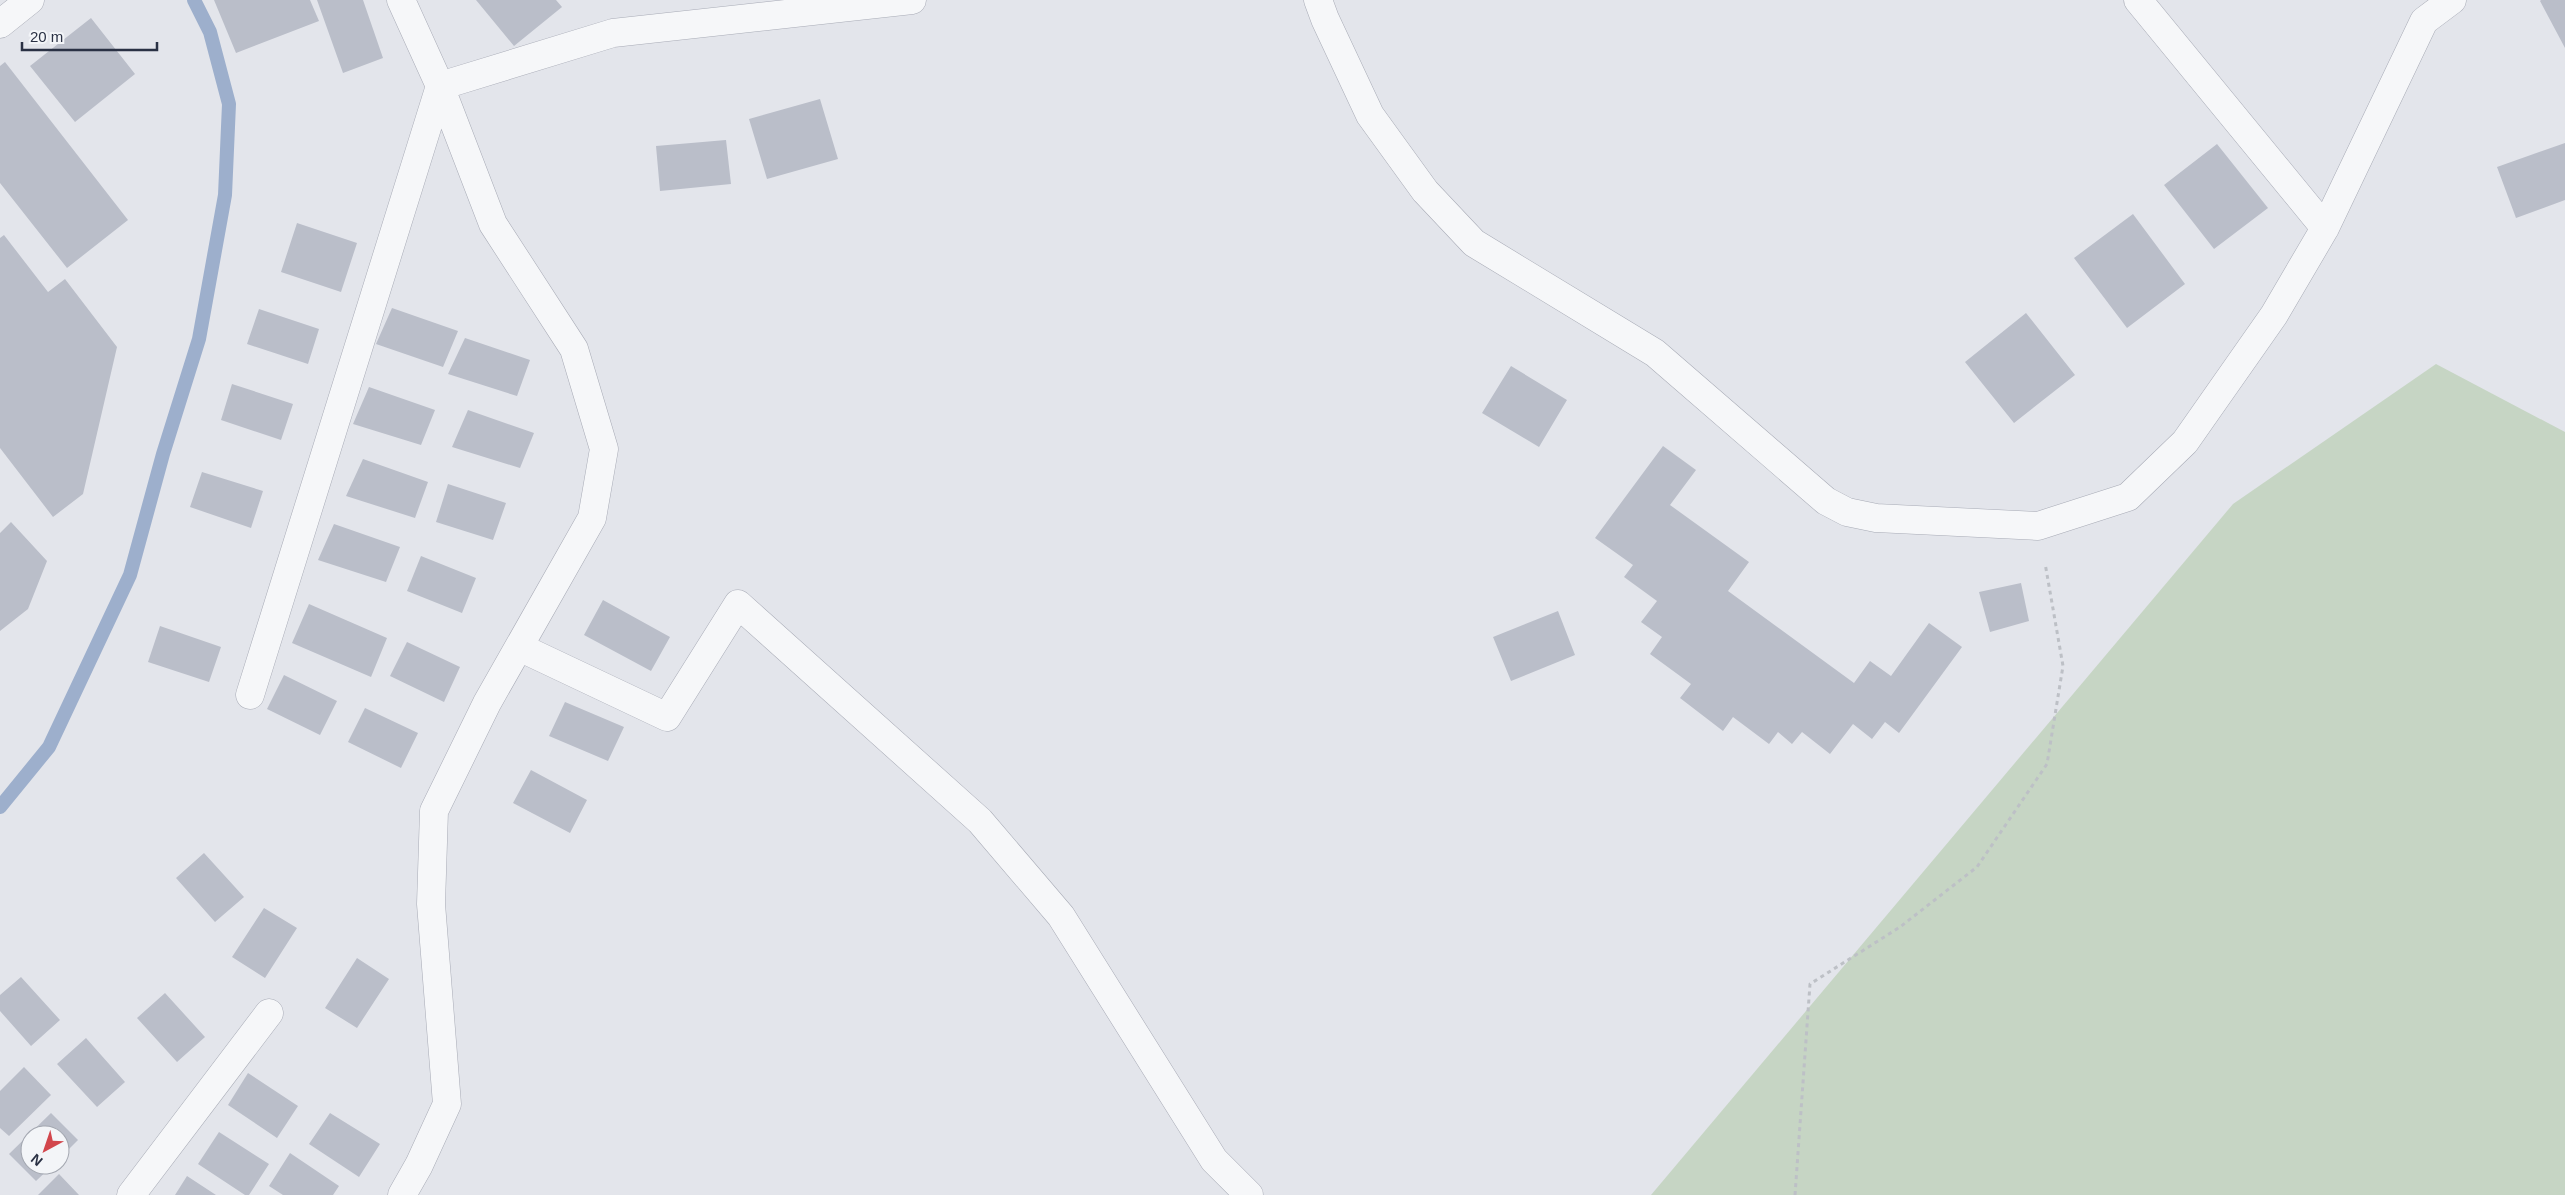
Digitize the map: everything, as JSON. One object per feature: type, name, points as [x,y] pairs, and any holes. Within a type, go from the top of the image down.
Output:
[{"type":"street","points":[[0,24],[30,0]]},
{"type":"street","points":[[401,0],[440,86],[493,224],[574,349],[604,449],[592,518],[487,703],[434,811],[431,904],[447,1104],[419,1165],[402,1195]]},
{"type":"street","points":[[440,86],[613,33],[912,0]]},
{"type":"street","points":[[1318,0],[1370,115],[1425,190],[1474,243],[1655,353],[1826,501],[1846,512],[1876,518],[2038,526],[2128,497],[2185,442],[2274,315],[2325,228],[2424,21],[2452,0]]},
{"type":"street","points":[[2138,0],[2325,228]]},
{"type":"street","points":[[250,695],[440,86]]},
{"type":"street","points":[[519,647],[667,717],[738,604],[980,821],[1061,916],[1214,1160],[1249,1195]]},
{"type":"street","points":[[131,1195],[269,1013]]},
{"type":"path","points":[[1795,1195],[1810,984],[1900,928],[1977,867],[2047,764],[2063,666],[2038,526]]},
{"type":"green space","points":[[2436,364],[2565,432],[2565,1195],[1651,1195],[2233,504]]},
{"type":"building","points":[[214,0],[310,0],[319,21],[236,53]]},
{"type":"building","points":[[317,0],[363,0],[383,58],[343,73]]},
{"type":"building","points":[[476,0],[556,0],[562,7],[514,46]]},
{"type":"building","points":[[2565,0],[2565,48],[2540,1]]},
{"type":"building","points":[[91,18],[135,74],[75,122],[30,66]]},
{"type":"building","points":[[5,62],[128,220],[67,268],[0,183],[0,66]]},
{"type":"building","points":[[820,99],[838,159],[767,179],[749,119]]},
{"type":"building","points":[[726,140],[731,184],[660,191],[656,146]]},
{"type":"building","points":[[2565,143],[2565,200],[2516,218],[2497,167]]},
{"type":"building","points":[[2217,144],[2268,208],[2214,249],[2164,185]]},
{"type":"building","points":[[2133,214],[2185,284],[2127,328],[2074,258]]},
{"type":"building","points":[[297,223],[357,243],[341,292],[281,272]]},
{"type":"building","points":[[4,235],[48,292],[65,279],[117,347],[83,494],[53,517],[0,448],[0,238]]},
{"type":"building","points":[[392,308],[458,331],[443,367],[376,344]]},
{"type":"building","points":[[259,309],[319,329],[308,364],[247,344]]},
{"type":"building","points":[[2026,313],[2075,375],[2014,423],[1965,362]]},
{"type":"building","points":[[465,338],[530,360],[517,396],[448,374]]},
{"type":"building","points":[[1511,366],[1567,400],[1539,447],[1482,413]]},
{"type":"building","points":[[232,384],[293,404],[281,440],[221,420]]},
{"type":"building","points":[[369,387],[435,410],[421,445],[353,424]]},
{"type":"building","points":[[468,410],[534,433],[520,468],[452,447]]},
{"type":"building","points":[[1663,446],[1696,470],[1670,505],[1749,562],[1728,591],[1854,683],[1870,661],[1891,676],[1929,623],[1962,647],[1899,733],[1885,722],[1872,739],[1853,724],[1830,754],[1802,732],[1792,744],[1778,732],[1769,744],[1733,717],[1723,731],[1680,698],[1691,684],[1650,654],[1662,637],[1641,622],[1657,601],[1624,577],[1633,565],[1595,538]]},
{"type":"building","points":[[363,459],[428,482],[415,518],[346,496]]},
{"type":"building","points":[[202,472],[263,491],[251,528],[190,507]]},
{"type":"building","points":[[448,484],[506,503],[493,540],[436,522]]},
{"type":"building","points":[[11,522],[47,561],[28,609],[0,631],[0,533]]},
{"type":"building","points":[[334,524],[400,547],[386,582],[318,560]]},
{"type":"building","points":[[421,556],[476,578],[462,613],[407,591]]},
{"type":"building","points":[[2021,583],[2029,621],[1990,632],[1979,592]]},
{"type":"building","points":[[603,600],[670,637],[651,671],[584,635]]},
{"type":"building","points":[[309,604],[387,638],[371,677],[292,643]]},
{"type":"building","points":[[1558,611],[1575,655],[1511,681],[1493,637]]},
{"type":"building","points":[[160,626],[221,647],[209,682],[148,662]]},
{"type":"building","points":[[407,642],[460,667],[444,702],[390,676]]},
{"type":"building","points":[[284,675],[337,701],[320,735],[267,709]]},
{"type":"building","points":[[565,702],[624,727],[608,761],[549,736]]},
{"type":"building","points":[[365,708],[418,733],[401,768],[348,742]]},
{"type":"building","points":[[531,770],[587,800],[570,833],[513,803]]},
{"type":"building","points":[[204,853],[244,897],[215,922],[176,878]]},
{"type":"building","points":[[264,908],[297,928],[265,978],[232,957]]},
{"type":"building","points":[[357,958],[389,979],[357,1028],[325,1008]]},
{"type":"building","points":[[21,977],[60,1020],[31,1046],[0,1011],[0,995]]},
{"type":"building","points":[[165,993],[205,1037],[177,1062],[137,1018]]},
{"type":"building","points":[[86,1038],[125,1082],[97,1107],[57,1064]]},
{"type":"building","points":[[24,1067],[51,1095],[9,1136],[0,1128],[0,1091]]},
{"type":"building","points":[[248,1073],[298,1106],[277,1138],[228,1105]]},
{"type":"building","points":[[51,1113],[63,1125],[39,1125]]},
{"type":"building","points":[[330,1113],[380,1144],[359,1177],[309,1144]]},
{"type":"building","points":[[70,1132],[78,1140],[70,1148]]},
{"type":"building","points":[[219,1132],[269,1164],[249,1195],[245,1195],[198,1164]]},
{"type":"building","points":[[20,1143],[20,1165],[9,1154]]},
{"type":"building","points":[[290,1153],[339,1186],[333,1195],[283,1195],[269,1186]]},
{"type":"building","points":[[30,1175],[42,1175],[36,1181]]},
{"type":"building","points":[[60,1175],[79,1195],[38,1195]]},
{"type":"building","points":[[187,1176],[216,1195],[175,1195]]},
{"type":"waterway","points":[[0,807],[49,747],[130,575],[163,454],[199,339],[225,195],[229,104],[210,32],[194,0]]}]
